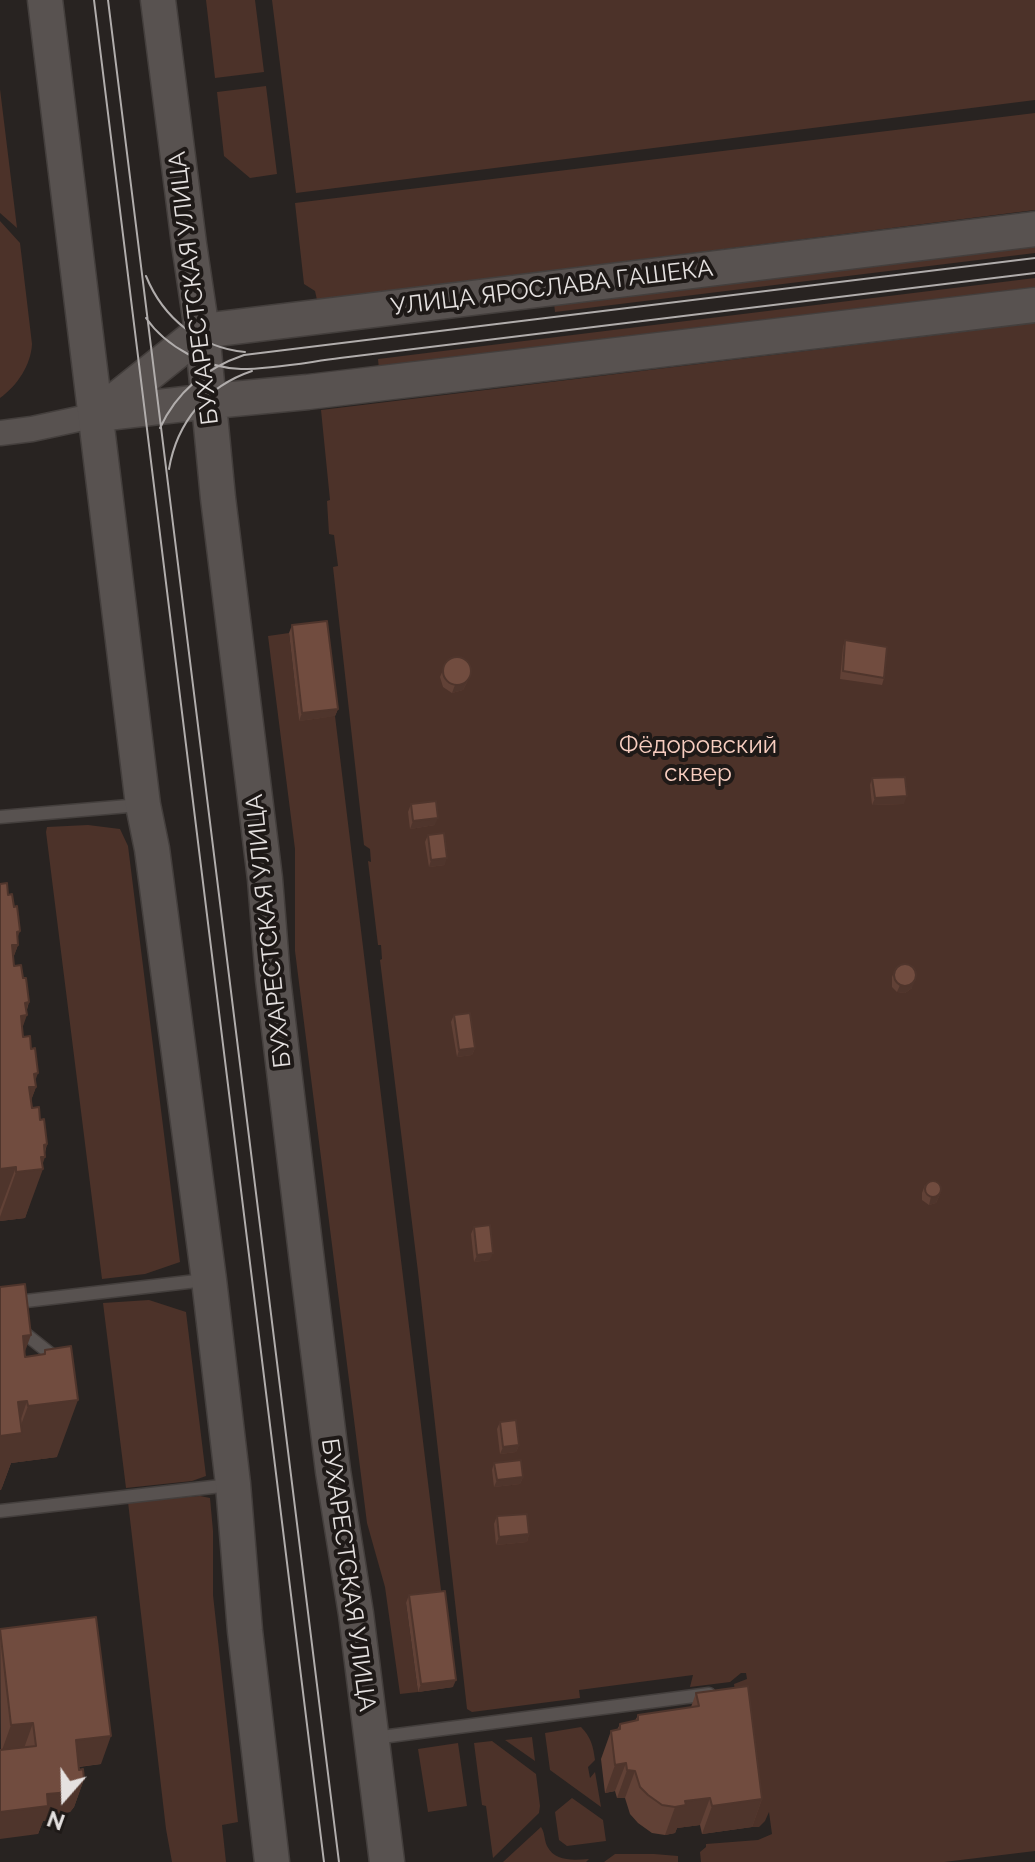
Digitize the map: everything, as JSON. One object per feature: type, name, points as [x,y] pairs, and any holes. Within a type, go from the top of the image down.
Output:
[{"type":"street","points":[[45,0],[143,805],[152,849],[209,1280],[272,1862]]},
{"type":"street","name":"БУХАРЕСТСКАЯ УЛИЦА","points":[[158,0],[202,331],[218,498],[265,879],[273,979],[308,1270],[387,1862]]},
{"type":"street","name":"УЛИЦА ЯРОСЛАВА ГАШЕКА","points":[[202,331],[1035,229]]},
{"type":"street","points":[[0,433],[97,415],[209,401],[308,392],[1035,305]]},
{"type":"street","points":[[97,415],[202,331]]},
{"type":"lane","points":[[0,817],[143,805]]},
{"type":"lane","points":[[67,1367],[11,1323],[3,1304],[209,1280]]},
{"type":"lane","points":[[0,1511],[233,1484]]},
{"type":"lane","points":[[371,1738],[727,1692]]},
{"type":"green space","points":[[206,0],[255,0],[264,72],[215,78]]},
{"type":"green space","points":[[272,0],[1035,0],[1035,100],[296,193]]},
{"type":"green space","points":[[266,86],[277,174],[250,178],[224,156],[217,92]]},
{"type":"green space","points":[[0,89],[17,228],[0,213]]},
{"type":"green space","points":[[1035,113],[1035,210],[317,300],[315,291],[304,284],[295,203]]},
{"type":"green space","points":[[0,221],[20,243],[32,344],[22,374],[0,398]]},
{"type":"green space","points":[[1035,245],[1035,253],[555,312],[554,303]]},
{"type":"green space","points":[[1035,278],[1035,288],[379,370],[378,359]]},
{"type":"green space","name":"Фёдоровский сквер","points":[[1035,323],[1035,1851],[944,1862],[701,1862],[700,1852],[706,1844],[758,1840],[772,1834],[769,1812],[759,1827],[752,1827],[734,1684],[747,1679],[746,1673],[741,1673],[730,1682],[690,1687],[693,1675],[579,1690],[580,1698],[472,1712],[467,1709],[380,960],[381,945],[378,945],[368,861],[371,862],[370,849],[364,845],[333,567],[338,566],[334,535],[329,534],[327,501],[330,500],[321,410]]},
{"type":"green space","points":[[289,633],[299,720],[335,716],[442,1598],[406,1603],[418,1692],[400,1694],[385,1587],[367,1523],[295,951],[295,849],[268,636]]},
{"type":"green space","points":[[88,825],[120,829],[128,846],[180,1262],[145,1274],[102,1279],[46,832],[47,827]]},
{"type":"green space","points":[[149,1300],[186,1312],[206,1476],[192,1481],[126,1488],[103,1303]]},
{"type":"green space","points":[[200,1496],[210,1498],[213,1595],[238,1822],[222,1825],[226,1862],[172,1862],[128,1502]]},
{"type":"green space","points":[[581,1727],[592,1746],[595,1760],[588,1767],[590,1778],[595,1772],[601,1807],[550,1770],[545,1733]]},
{"type":"green space","points":[[532,1737],[535,1761],[505,1740]]},
{"type":"green space","points":[[492,1741],[536,1774],[540,1806],[539,1813],[493,1858],[474,1743]]},
{"type":"green space","points":[[458,1743],[467,1806],[428,1812],[418,1749]]},
{"type":"green space","points":[[572,1798],[603,1820],[606,1841],[567,1846],[559,1840],[555,1812]]},
{"type":"green space","points":[[541,1827],[547,1846],[555,1855],[565,1859],[589,1859],[586,1862],[503,1862]]},
{"type":"green space","points":[[615,1854],[678,1856],[678,1862],[604,1862]]},
{"type":"building","points":[[327,621],[338,709],[302,713],[292,625]]},
{"type":"building","points":[[845,640],[887,647],[884,678],[843,671]]},
{"type":"building","points":[[457,657],[467,661],[471,671],[467,681],[457,685],[447,681],[443,671],[447,661]]},
{"type":"building","points":[[905,777],[907,796],[875,798],[872,778]]},
{"type":"building","points":[[436,801],[438,818],[413,821],[411,804]]},
{"type":"building","points":[[444,833],[447,858],[431,860],[428,835]]},
{"type":"building","points":[[7,883],[8,895],[12,894],[14,907],[17,906],[20,931],[17,932],[18,945],[12,945],[14,966],[21,965],[29,1002],[25,1003],[27,1015],[21,1016],[23,1037],[30,1036],[31,1049],[35,1048],[38,1073],[34,1074],[36,1087],[29,1087],[32,1108],[39,1107],[40,1120],[44,1119],[47,1144],[44,1145],[45,1157],[41,1157],[43,1169],[16,1172],[16,1167],[0,1169],[0,884]]},
{"type":"building","points":[[905,964],[913,967],[916,975],[913,983],[905,986],[897,983],[894,975],[897,967]]},
{"type":"building","points":[[470,1013],[475,1048],[459,1050],[454,1015]]},
{"type":"building","points":[[930,1181],[936,1181],[941,1189],[939,1195],[930,1197],[925,1192],[925,1186]]},
{"type":"building","points":[[490,1225],[493,1253],[477,1255],[474,1227]]},
{"type":"building","points":[[25,1284],[31,1335],[23,1336],[25,1357],[71,1346],[78,1400],[28,1406],[27,1401],[18,1402],[22,1433],[0,1436],[0,1287]]},
{"type":"building","points":[[516,1420],[519,1445],[503,1447],[500,1422]]},
{"type":"building","points":[[521,1460],[523,1477],[497,1480],[494,1463]]},
{"type":"building","points":[[527,1514],[529,1534],[499,1537],[497,1516]]},
{"type":"building","points":[[445,1591],[456,1680],[421,1684],[409,1595]]},
{"type":"building","points":[[96,1617],[111,1736],[76,1740],[79,1770],[83,1769],[84,1779],[80,1784],[69,1786],[70,1792],[47,1794],[48,1806],[0,1812],[0,1750],[36,1746],[33,1723],[11,1725],[0,1629]]},
{"type":"building","points":[[748,1686],[762,1799],[712,1806],[710,1798],[685,1801],[686,1805],[675,1807],[662,1805],[640,1787],[635,1771],[627,1770],[626,1763],[615,1765],[611,1731],[620,1729],[620,1724],[638,1720],[638,1715],[699,1706],[696,1693]]},
{"type":"tram line","points":[[94,0],[324,1862]]},
{"type":"tram line","points":[[108,0],[339,1862]]},
{"type":"tram line","points":[[160,428],[175,403],[194,382],[244,355],[1035,258]]},
{"type":"tram line","points":[[146,318],[164,338],[188,354],[214,365],[253,369],[1035,273]]},
{"type":"tram line","points":[[146,276],[162,305],[185,328],[213,344],[245,352]]},
{"type":"tram line","points":[[169,469],[179,436],[197,408],[221,386],[252,371]]}]
